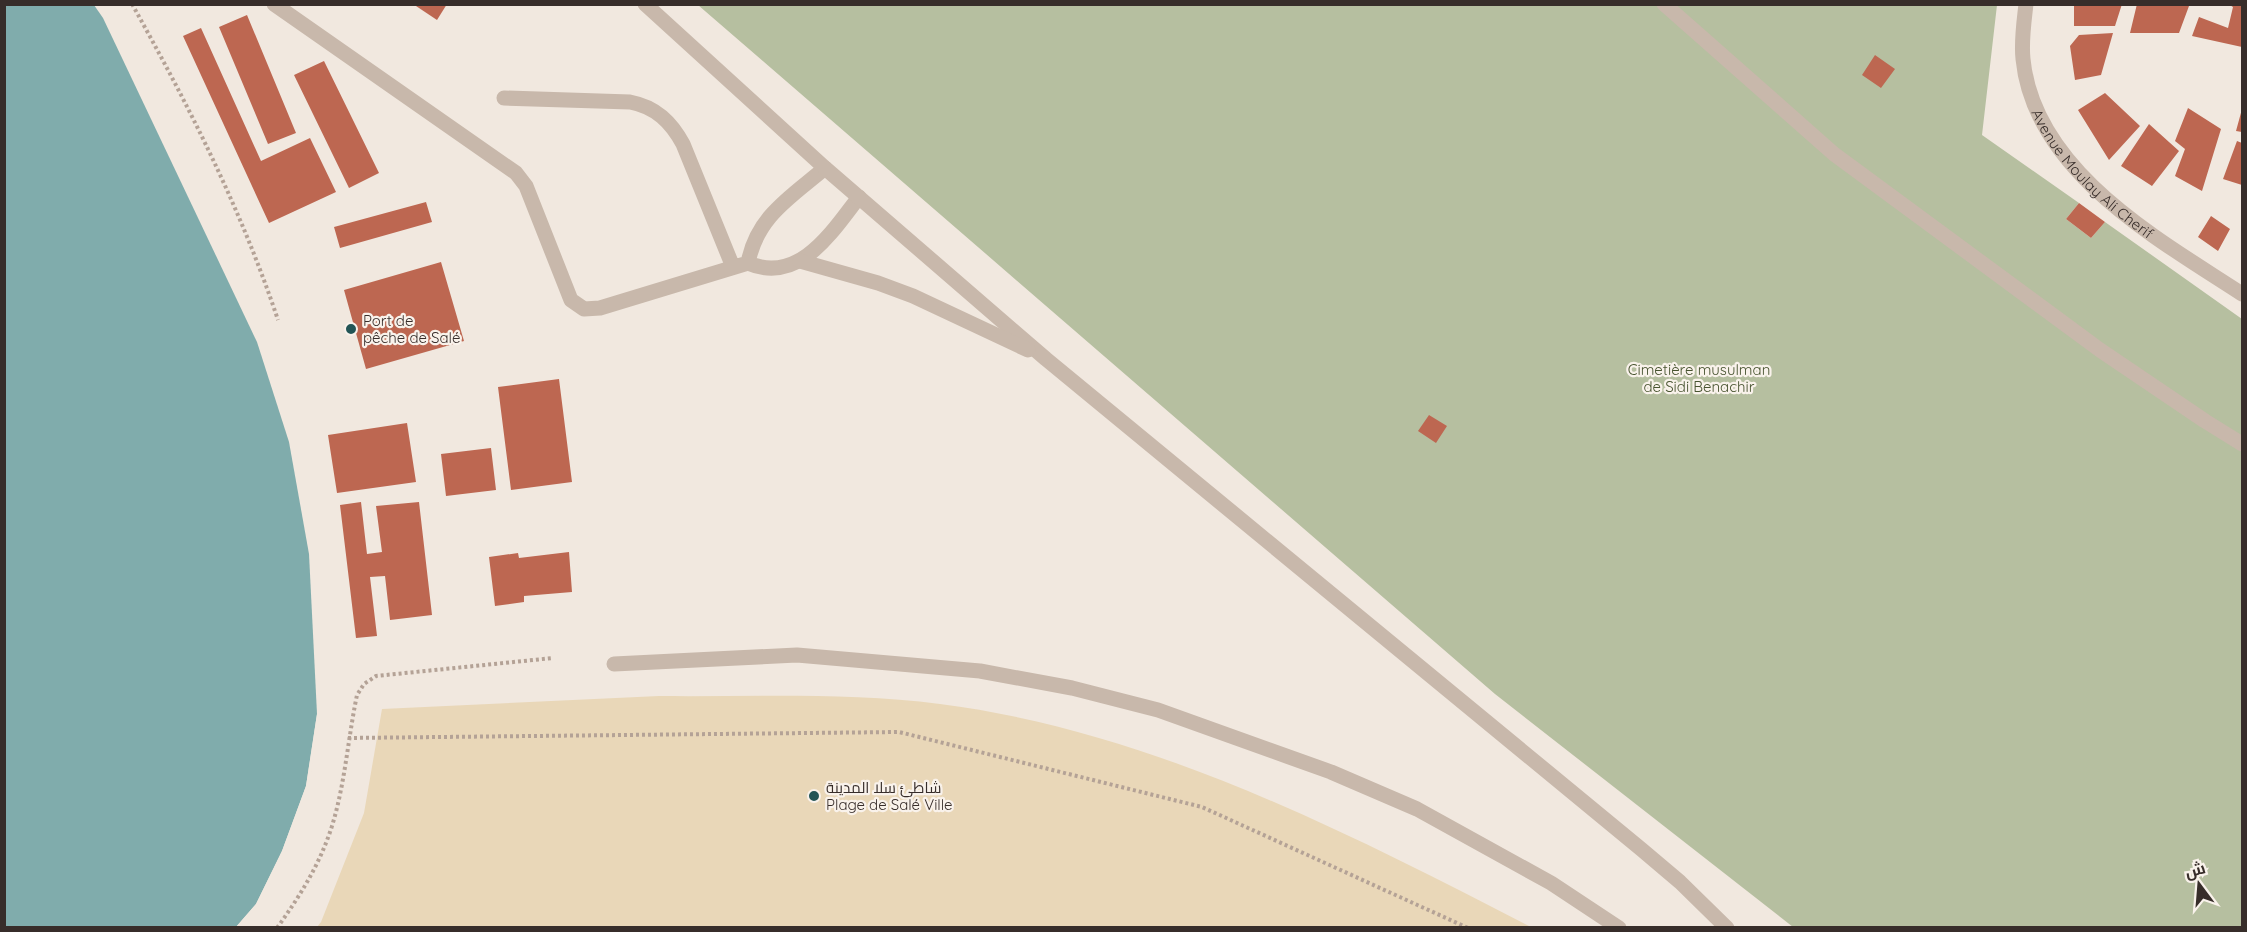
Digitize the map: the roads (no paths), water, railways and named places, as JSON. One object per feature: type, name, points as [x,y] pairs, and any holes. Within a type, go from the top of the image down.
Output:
[{"type":"street","points":[[274,4],[516,172],[526,186],[571,300],[584,309],[600,308],[748,263],[774,270],[792,265],[800,261],[831,234],[859,197]]},
{"type":"street","points":[[645,4],[825,168],[1046,359],[1641,849],[1727,927]]},
{"type":"street","points":[[1664,4],[1844,161],[2100,350],[2242,444]]},
{"type":"street","name":"Avenue Moulay Ali Cherif","points":[[2026,4],[2023,59],[2029,86],[2040,117],[2053,140],[2082,176],[2121,211],[2174,250],[2242,294]]},
{"type":"street","points":[[504,98],[630,102],[640,104],[665,118],[674,127],[683,144],[733,267]]},
{"type":"street","points":[[748,263],[756,237],[769,216],[825,168]]},
{"type":"street","points":[[800,261],[878,283],[913,296],[1046,359]]},
{"type":"street","points":[[614,664],[808,656],[980,671],[1072,688],[1148,707],[1331,772],[1417,810],[1551,883],[1619,927]]},
{"type":"water","points":[[5,5],[94,5],[103,18],[257,342],[289,442],[309,554],[317,714],[306,786],[282,851],[256,904],[236,927],[5,928]]},
{"type":"place","name":"Port de pêche de Salé","points":[[351,329]]},
{"type":"place","name":"شاطئ سلا المدينة Plage de Salé Ville","points":[[814,796]]},
{"type":"park label","name":"Cimetière musulman de Sidi Benachir","points":[[1699,378]]}]
